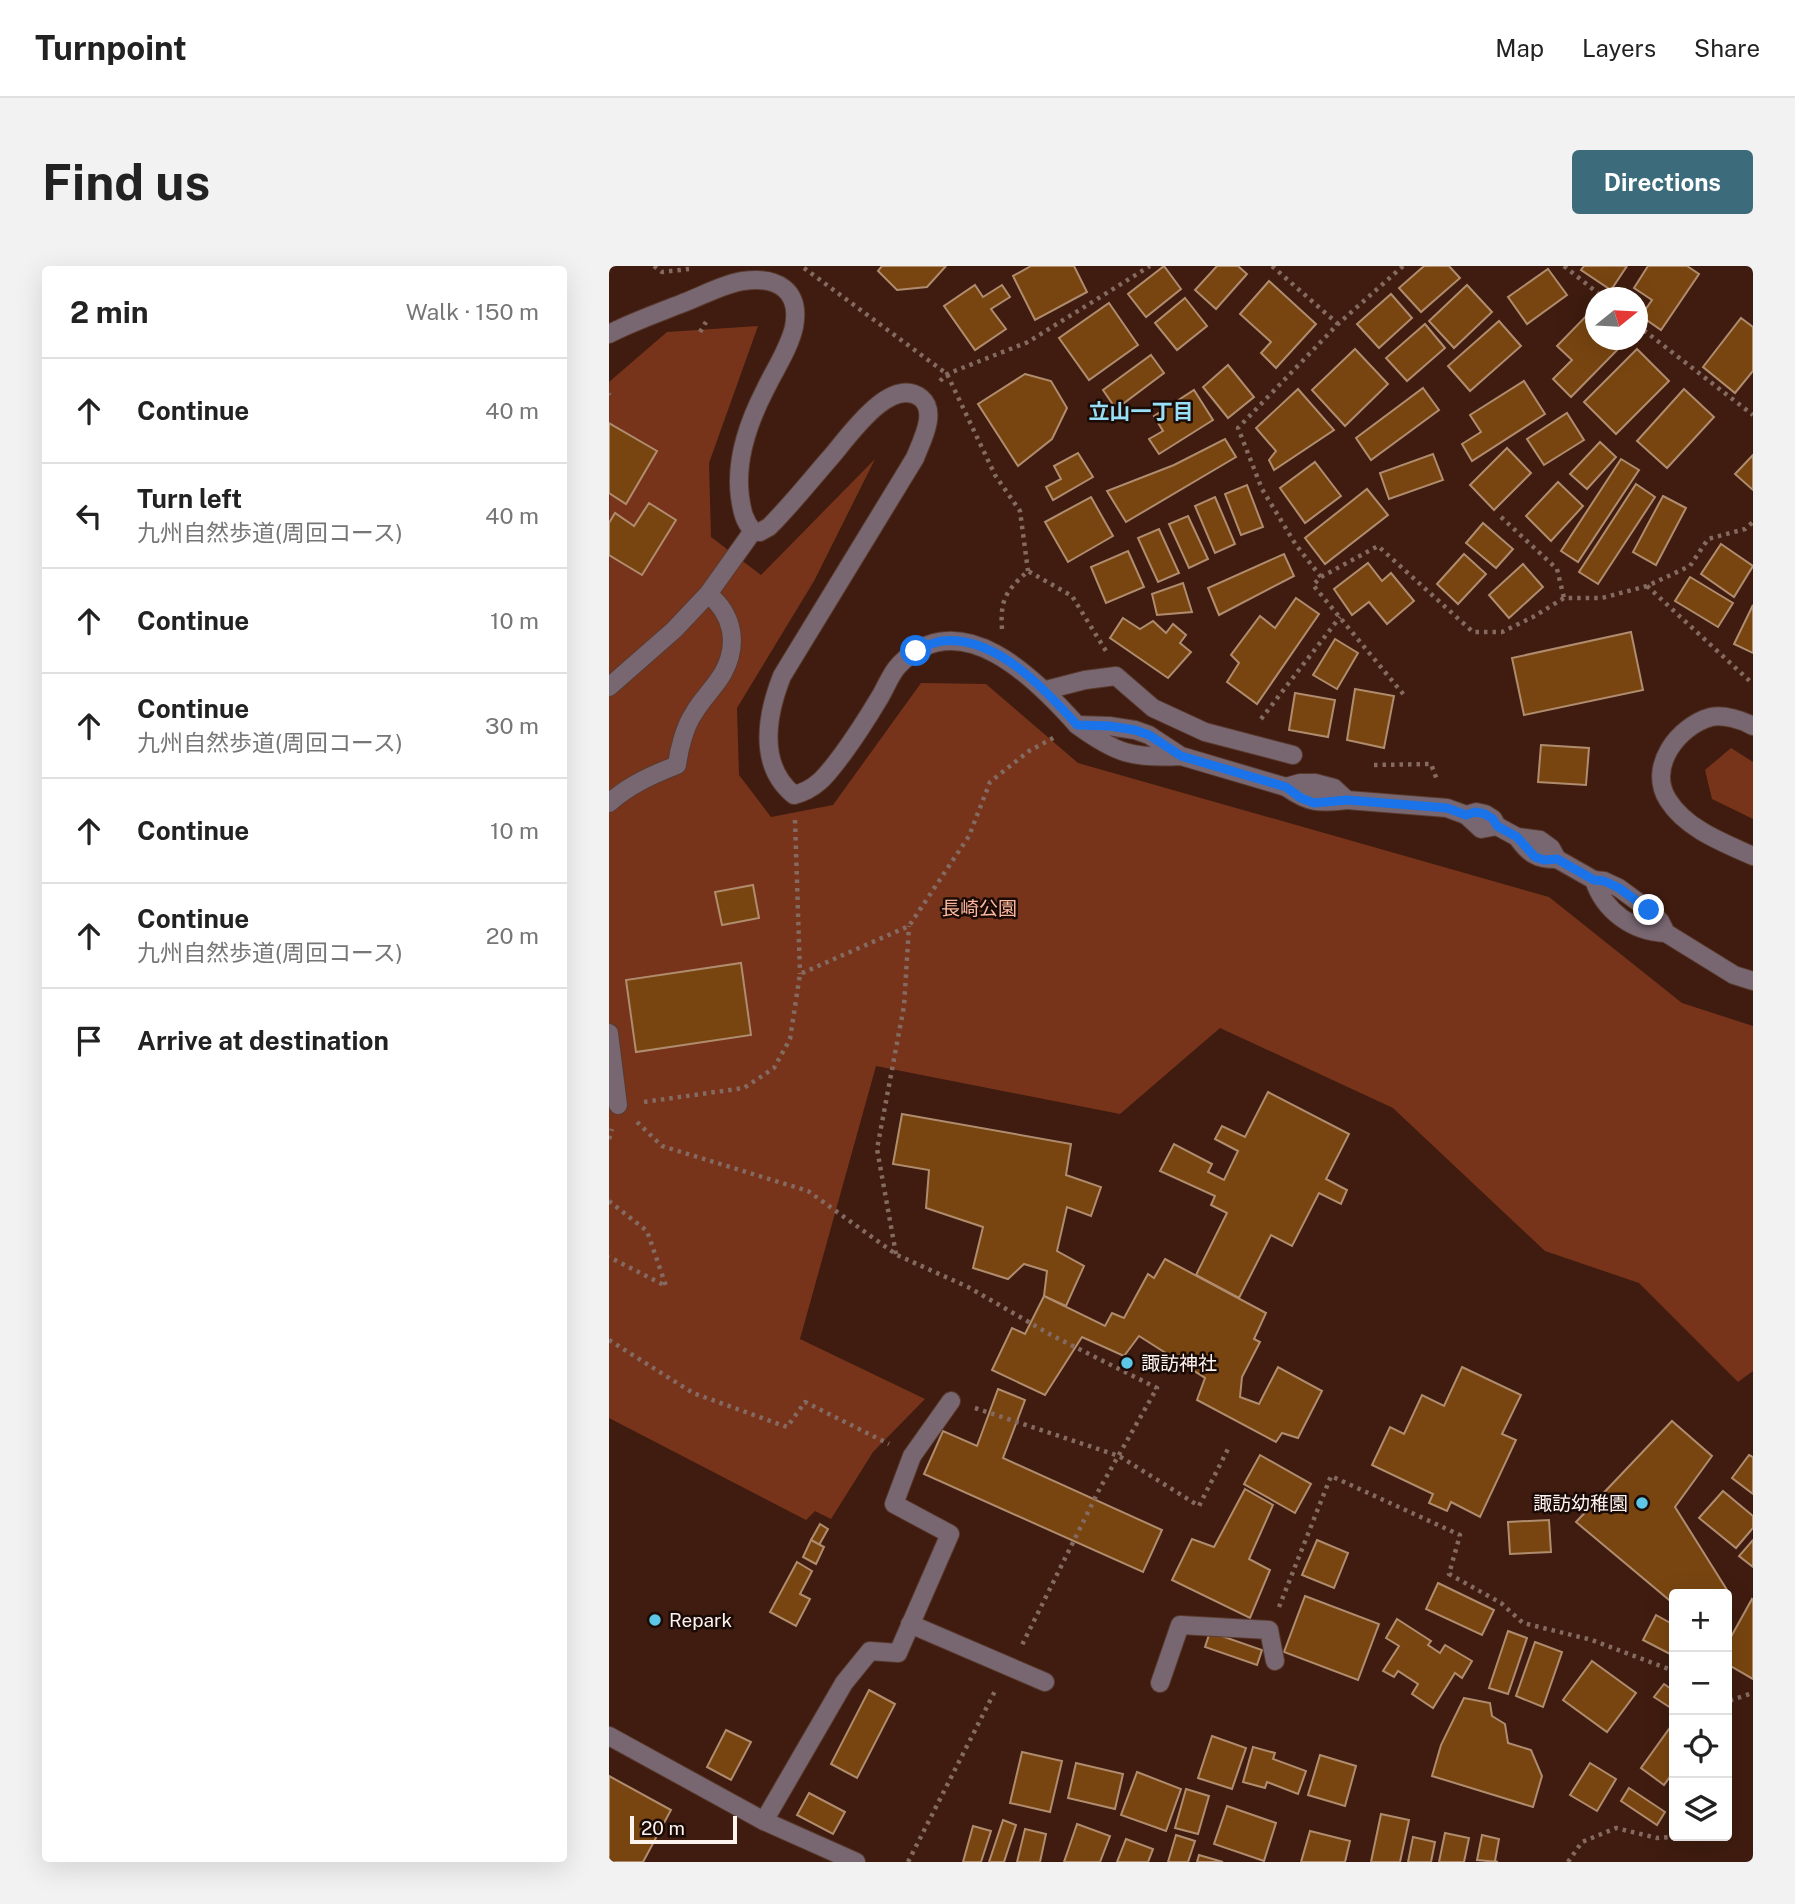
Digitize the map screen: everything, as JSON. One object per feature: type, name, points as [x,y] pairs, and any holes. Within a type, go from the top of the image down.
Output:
[{"type":"street","points":[[609,334],[743,281],[776,282],[790,294],[795,309],[790,341],[764,391],[742,448],[738,483],[742,512],[753,531],[760,532],[769,527],[848,434],[889,398],[900,393],[909,393],[923,400],[929,416],[915,458],[782,676],[775,694],[767,742],[779,777],[794,794],[813,788],[825,777],[861,729],[898,666],[916,651],[940,640],[956,641],[983,647],[1004,658],[1046,690],[1077,725],[1102,743],[1131,755],[1181,756],[1286,787],[1315,783],[1333,788],[1347,800],[1447,808],[1466,815],[1475,812],[1485,814],[1493,819],[1497,826],[1517,837],[1540,840],[1551,848],[1557,859],[1635,899],[1660,921],[1666,933],[1734,975],[1753,981]]},
{"type":"street","points":[[609,687],[674,630],[708,594],[753,531]]},
{"type":"street","points":[[609,803],[645,779],[677,765],[692,716],[723,673],[731,651],[732,632],[721,605],[708,594]]},
{"type":"street","points":[[1046,690],[1085,680],[1116,676],[1153,708],[1205,732],[1293,755]]},
{"type":"street","points":[[1753,726],[1714,716],[1698,722],[1689,727],[1666,754],[1661,769],[1662,785],[1668,800],[1685,818],[1712,837],[1753,856]]},
{"type":"street","points":[[1077,725],[1135,730],[1149,735],[1181,756]]},
{"type":"street","points":[[609,1033],[618,1105]]},
{"type":"street","points":[[764,1821],[844,1683],[870,1651],[898,1653],[950,1534],[894,1504],[912,1456],[951,1401]]},
{"type":"street","points":[[910,1623],[1045,1682]]},
{"type":"street","points":[[1160,1683],[1180,1625],[1269,1630],[1275,1661]]},
{"type":"street","points":[[609,1736],[764,1821],[856,1862]]},
{"type":"path","points":[[654,266],[662,272],[693,269]]},
{"type":"path","points":[[947,374],[1028,342],[1150,266]]},
{"type":"path","points":[[1272,266],[1338,324]]},
{"type":"path","points":[[1321,577],[1296,545],[1262,489],[1238,428],[1338,324],[1403,266]]},
{"type":"path","points":[[1564,266],[1590,287]]},
{"type":"path","points":[[1648,334],[1753,415]]},
{"type":"path","points":[[1500,517],[1557,569],[1564,598]]},
{"type":"path","points":[[1404,695],[1313,585],[1321,577],[1378,546],[1473,632],[1502,632],[1564,598],[1602,598],[1647,586],[1690,566],[1708,539],[1745,529],[1753,522]]},
{"type":"path","points":[[1004,658],[1001,610],[1007,589],[1028,571],[1072,596],[1104,645],[1116,676]]},
{"type":"path","points":[[1647,586],[1753,684]]},
{"type":"path","points":[[1243,742],[1340,617]]},
{"type":"path","points":[[897,1255],[877,1149],[904,1006],[909,926],[969,836],[990,782],[1029,751],[1077,725]]},
{"type":"path","points":[[1374,765],[1431,764],[1447,808]]},
{"type":"path","points":[[618,1105],[744,1088],[774,1068],[790,1039],[800,974],[794,794]]},
{"type":"path","points":[[800,974],[909,926]]},
{"type":"path","points":[[618,1105],[662,1146],[808,1191],[897,1255],[968,1287],[1053,1336],[1157,1388],[1119,1455],[1024,1641]]},
{"type":"path","points":[[609,1139],[618,1105]]},
{"type":"path","points":[[609,1201],[647,1231],[666,1286],[609,1257]]},
{"type":"path","points":[[609,1340],[692,1393],[787,1427],[805,1402],[912,1456]]},
{"type":"path","points":[[951,1401],[1119,1455],[1199,1506],[1229,1447]]},
{"type":"path","points":[[1269,1630],[1331,1476],[1460,1535],[1448,1574],[1501,1603],[1524,1623],[1592,1640],[1669,1669]]},
{"type":"path","points":[[1732,1698],[1753,1693]]},
{"type":"path","points":[[908,1862],[978,1728]]},
{"type":"path","points":[[1568,1862],[1582,1842],[1616,1828],[1657,1838],[1669,1837]]},
{"type":"green space","name":"長崎公園","points":[[758,326],[709,463],[711,537],[761,575],[875,459],[814,581],[737,708],[739,775],[771,817],[833,805],[921,683],[986,684],[1078,763],[1549,897],[1682,1003],[1753,1026],[1753,1371],[1738,1382],[1639,1283],[1545,1251],[1393,1108],[1220,1028],[1120,1114],[876,1066],[800,1339],[925,1399],[873,1452],[831,1519],[815,1511],[806,1520],[609,1418],[609,382],[667,332]]},
{"type":"green space","points":[[1731,748],[1753,762],[1753,819],[1712,799],[1705,770]]},
{"type":"building","points":[[882,266],[946,266],[927,287],[897,290],[878,271]]},
{"type":"building","points":[[1031,266],[1074,266],[1087,292],[1035,320],[1013,276]]},
{"type":"building","points":[[1164,266],[1181,289],[1146,317],[1128,294]]},
{"type":"building","points":[[1217,266],[1238,266],[1247,274],[1216,309],[1195,290]]},
{"type":"building","points":[[1424,266],[1449,266],[1460,278],[1421,312],[1399,288]]},
{"type":"building","points":[[1584,266],[1627,266],[1613,287],[1606,287],[1581,270]]},
{"type":"building","points":[[1648,266],[1687,266],[1699,274],[1661,330],[1648,321],[1648,306],[1652,300],[1648,297],[1648,287],[1635,287]]},
{"type":"building","points":[[1548,269],[1567,295],[1527,324],[1508,297]]},
{"type":"building","points":[[1269,281],[1316,324],[1276,368],[1261,353],[1271,342],[1240,314]]},
{"type":"building","points":[[975,285],[983,297],[1002,285],[1010,297],[991,309],[1006,329],[975,350],[944,306]]},
{"type":"building","points":[[1467,285],[1492,312],[1454,348],[1429,321]]},
{"type":"building","points":[[1391,294],[1412,318],[1379,348],[1357,324]]},
{"type":"building","points":[[1185,298],[1207,326],[1177,350],[1155,323]]},
{"type":"building","points":[[1109,303],[1138,345],[1089,380],[1059,338]]},
{"type":"building","points":[[1585,317],[1585,350],[1617,350],[1571,397],[1553,379],[1572,360],[1557,346]]},
{"type":"building","points":[[1741,318],[1753,327],[1753,371],[1735,393],[1703,367]]},
{"type":"building","points":[[1499,321],[1521,346],[1470,391],[1448,366]]},
{"type":"building","points":[[1425,324],[1445,348],[1407,381],[1386,358]]},
{"type":"building","points":[[1355,349],[1388,384],[1345,426],[1312,390]]},
{"type":"building","points":[[1636,350],[1669,381],[1616,434],[1584,402]]},
{"type":"building","points":[[1151,355],[1164,373],[1116,409],[1103,390]]},
{"type":"building","points":[[1228,365],[1254,397],[1228,418],[1203,387]]},
{"type":"building","points":[[1025,374],[1051,381],[1067,408],[1052,439],[1018,466],[978,404]]},
{"type":"building","points":[[1524,381],[1545,414],[1472,461],[1462,444],[1481,432],[1470,415]]},
{"type":"building","points":[[1423,388],[1439,410],[1371,460],[1356,438]]},
{"type":"building","points":[[1298,389],[1334,430],[1274,470],[1269,460],[1276,451],[1256,428]]},
{"type":"building","points":[[1684,389],[1714,417],[1667,468],[1637,441]]},
{"type":"building","points":[[1194,390],[1213,420],[1159,454],[1149,439],[1163,431],[1154,416]]},
{"type":"building","points":[[1567,413],[1584,440],[1544,465],[1527,439]]},
{"type":"building","points":[[609,423],[657,451],[626,504],[609,493]]},
{"type":"building","points":[[1225,439],[1236,457],[1126,522],[1107,491],[1174,465]]},
{"type":"building","points":[[1600,442],[1616,457],[1587,489],[1570,474]]},
{"type":"building","points":[[1507,448],[1531,473],[1494,510],[1470,485]]},
{"type":"building","points":[[1078,453],[1093,477],[1053,500],[1046,487],[1061,479],[1054,466]]},
{"type":"building","points":[[1433,454],[1443,480],[1389,499],[1380,473]]},
{"type":"building","points":[[1753,455],[1753,490],[1735,474]]},
{"type":"building","points":[[1621,459],[1639,470],[1578,562],[1561,551]]},
{"type":"building","points":[[1315,462],[1341,496],[1305,523],[1280,488]]},
{"type":"building","points":[[1558,482],[1583,506],[1551,541],[1526,516]]},
{"type":"building","points":[[1636,484],[1655,497],[1598,584],[1579,572]]},
{"type":"building","points":[[1247,485],[1263,527],[1241,535],[1225,494]]},
{"type":"building","points":[[1367,489],[1388,515],[1325,564],[1305,538]]},
{"type":"building","points":[[1663,496],[1686,508],[1656,565],[1633,552]]},
{"type":"building","points":[[1091,497],[1113,536],[1068,562],[1045,522]]},
{"type":"building","points":[[1215,497],[1235,544],[1215,553],[1195,506]]},
{"type":"building","points":[[649,503],[676,520],[642,575],[609,555],[609,523],[615,513],[634,526]]},
{"type":"building","points":[[1188,516],[1208,559],[1189,568],[1169,524]]},
{"type":"building","points":[[1483,523],[1513,549],[1496,568],[1466,543]]},
{"type":"building","points":[[1159,529],[1179,573],[1158,582],[1138,538]]},
{"type":"building","points":[[1721,544],[1753,566],[1734,597],[1701,574]]},
{"type":"building","points":[[1128,551],[1144,587],[1106,603],[1091,567]]},
{"type":"building","points":[[1284,554],[1294,576],[1219,615],[1208,588]]},
{"type":"building","points":[[1464,554],[1486,574],[1458,604],[1437,584]]},
{"type":"building","points":[[1368,563],[1382,581],[1391,573],[1414,601],[1387,624],[1369,602],[1352,615],[1334,589]]},
{"type":"building","points":[[1523,564],[1543,587],[1509,618],[1489,595]]},
{"type":"building","points":[[1690,577],[1733,603],[1718,627],[1675,601]]},
{"type":"building","points":[[1183,583],[1192,612],[1157,615],[1152,594]]},
{"type":"building","points":[[1296,598],[1319,614],[1257,704],[1227,682],[1239,663],[1231,655],[1260,616],[1275,628]]},
{"type":"building","points":[[1753,605],[1753,653],[1734,644]]},
{"type":"building","points":[[1123,618],[1140,629],[1153,621],[1166,633],[1173,624],[1186,635],[1180,643],[1191,652],[1168,678],[1110,638]]},
{"type":"building","points":[[1631,632],[1643,690],[1524,715],[1512,658]]},
{"type":"building","points":[[1335,639],[1358,653],[1337,689],[1313,675]]},
{"type":"building","points":[[1355,689],[1394,696],[1384,748],[1347,740]]},
{"type":"building","points":[[1295,693],[1335,700],[1328,737],[1289,730]]},
{"type":"building","points":[[1541,745],[1589,748],[1586,785],[1538,782]]},
{"type":"building","points":[[753,885],[759,918],[722,925],[715,892]]},
{"type":"building","points":[[741,963],[751,1035],[636,1052],[626,980]]},
{"type":"building","points":[[1268,1092],[1349,1134],[1326,1179],[1347,1190],[1341,1204],[1319,1193],[1292,1246],[1271,1235],[1239,1298],[1196,1275],[1227,1213],[1211,1205],[1215,1196],[1160,1171],[1174,1144],[1212,1164],[1208,1172],[1224,1180],[1238,1151],[1215,1139],[1222,1126],[1245,1137]]},
{"type":"building","points":[[902,1114],[1071,1144],[1066,1175],[1101,1187],[1091,1216],[1067,1207],[1057,1251],[1084,1266],[1066,1306],[1044,1296],[1047,1271],[1024,1264],[1008,1279],[973,1268],[983,1227],[926,1208],[929,1170],[893,1164]]},
{"type":"building","points":[[1165,1259],[1266,1313],[1254,1339],[1260,1342],[1242,1377],[1240,1397],[1259,1404],[1278,1367],[1322,1391],[1298,1438],[1282,1433],[1276,1442],[1197,1400],[1205,1378],[1139,1336],[1124,1356],[1082,1337],[1045,1395],[992,1370],[1012,1328],[1025,1334],[1044,1296],[1105,1326],[1112,1313],[1124,1318],[1148,1274],[1154,1278]]},
{"type":"building","points":[[1462,1367],[1521,1395],[1502,1434],[1516,1440],[1480,1517],[1451,1502],[1447,1511],[1429,1503],[1433,1494],[1372,1465],[1390,1427],[1404,1434],[1422,1395],[1444,1406]]},
{"type":"building","points":[[998,1389],[1025,1400],[1003,1458],[1162,1530],[1143,1572],[924,1474],[943,1431],[977,1446]]},
{"type":"building","points":[[1672,1421],[1712,1456],[1675,1507],[1726,1589],[1669,1589],[1669,1600],[1576,1522]]},
{"type":"building","points":[[1260,1455],[1311,1484],[1295,1513],[1244,1484]]},
{"type":"building","points":[[1749,1455],[1753,1457],[1753,1494],[1732,1478]]},
{"type":"building","points":[[1245,1489],[1273,1505],[1249,1559],[1270,1570],[1250,1618],[1172,1580],[1192,1539],[1214,1547]]},
{"type":"building","points":[[1723,1491],[1753,1516],[1753,1528],[1736,1548],[1699,1518]]},
{"type":"building","points":[[1549,1520],[1551,1552],[1510,1554],[1508,1522]]},
{"type":"building","points":[[820,1524],[828,1529],[819,1545],[811,1540]]},
{"type":"building","points":[[811,1540],[824,1547],[816,1564],[803,1557]]},
{"type":"building","points":[[1317,1540],[1348,1553],[1334,1588],[1302,1575]]},
{"type":"building","points":[[1753,1540],[1753,1567],[1739,1556]]},
{"type":"building","points":[[797,1562],[812,1571],[800,1594],[810,1599],[796,1626],[770,1612]]},
{"type":"building","points":[[1438,1583],[1494,1610],[1482,1635],[1426,1609]]},
{"type":"building","points":[[1305,1596],[1379,1624],[1358,1680],[1284,1652]]},
{"type":"building","points":[[1752,1599],[1753,1679],[1732,1667],[1732,1635]]},
{"type":"building","points":[[1656,1615],[1669,1622],[1669,1653],[1643,1640]]},
{"type":"building","points":[[1397,1619],[1431,1641],[1428,1645],[1440,1653],[1445,1645],[1472,1661],[1462,1678],[1455,1673],[1433,1708],[1412,1694],[1418,1684],[1398,1671],[1394,1677],[1383,1671],[1399,1646],[1386,1638]]},
{"type":"building","points":[[1508,1631],[1527,1638],[1508,1694],[1489,1688]]},
{"type":"building","points":[[1210,1632],[1262,1650],[1257,1665],[1205,1647]]},
{"type":"building","points":[[1535,1642],[1562,1652],[1543,1707],[1516,1696]]},
{"type":"building","points":[[1592,1661],[1636,1693],[1607,1732],[1563,1700]]},
{"type":"building","points":[[1664,1684],[1669,1688],[1669,1707],[1654,1697]]},
{"type":"building","points":[[869,1690],[895,1704],[857,1778],[831,1764]]},
{"type":"building","points":[[1464,1698],[1490,1703],[1492,1716],[1505,1724],[1508,1743],[1531,1750],[1542,1776],[1533,1807],[1432,1776],[1441,1745]]},
{"type":"building","points":[[1669,1729],[1669,1778],[1664,1785],[1641,1768]]},
{"type":"building","points":[[726,1730],[751,1742],[731,1780],[707,1767]]},
{"type":"building","points":[[1212,1736],[1246,1748],[1232,1789],[1198,1778]]},
{"type":"building","points":[[1253,1747],[1275,1753],[1273,1759],[1306,1771],[1298,1794],[1267,1782],[1265,1788],[1243,1782]]},
{"type":"building","points":[[1022,1752],[1062,1761],[1050,1812],[1010,1803]]},
{"type":"building","points":[[1320,1755],[1356,1766],[1345,1806],[1308,1795]]},
{"type":"building","points":[[1076,1763],[1123,1774],[1115,1809],[1068,1798]]},
{"type":"building","points":[[1590,1763],[1616,1779],[1597,1811],[1570,1795]]},
{"type":"building","points":[[1137,1772],[1181,1789],[1166,1831],[1121,1815]]},
{"type":"building","points":[[609,1776],[671,1810],[643,1862],[609,1862]]},
{"type":"building","points":[[1629,1788],[1665,1812],[1657,1825],[1621,1801]]},
{"type":"building","points":[[1186,1789],[1209,1796],[1198,1834],[1175,1828]]},
{"type":"building","points":[[809,1793],[845,1812],[833,1834],[797,1815]]},
{"type":"building","points":[[1227,1806],[1276,1823],[1264,1861],[1214,1844]]},
{"type":"building","points":[[1381,1814],[1409,1820],[1400,1862],[1371,1862]]},
{"type":"building","points":[[1003,1820],[1016,1825],[1004,1862],[989,1862]]},
{"type":"building","points":[[1077,1824],[1110,1836],[1100,1862],[1064,1862]]},
{"type":"building","points":[[973,1826],[991,1831],[981,1862],[963,1862]]},
{"type":"building","points":[[1025,1829],[1046,1834],[1040,1862],[1017,1862]]},
{"type":"building","points":[[1310,1831],[1350,1841],[1345,1862],[1301,1862]]},
{"type":"building","points":[[1445,1833],[1469,1838],[1464,1862],[1439,1862]]},
{"type":"building","points":[[1176,1835],[1195,1841],[1188,1862],[1168,1862]]},
{"type":"building","points":[[1482,1835],[1499,1839],[1495,1861],[1498,1862],[1477,1860]]},
{"type":"building","points":[[1413,1837],[1435,1842],[1431,1862],[1408,1862]]},
{"type":"building","points":[[1126,1839],[1153,1849],[1148,1862],[1117,1862]]},
{"type":"building","points":[[1199,1855],[1223,1862],[1197,1862]]},
{"type":"place","name":"諏訪神社","points":[[1127,1363]]},
{"type":"place","name":"諏訪幼稚園","points":[[1642,1503]]},
{"type":"place","name":"Repark","points":[[655,1620]]},
{"type":"district","name":"立山一丁目","points":[[1141,412]]},
{"type":"route","points":[[916,651],[940,640],[983,647],[1004,658],[1046,690],[1077,725],[1135,730],[1149,735],[1181,756],[1286,787],[1301,798],[1314,803],[1347,800],[1447,808],[1466,815],[1475,812],[1485,814],[1493,819],[1497,826],[1517,837],[1535,857],[1544,860],[1557,859],[1594,880],[1619,888],[1649,910]]}]
